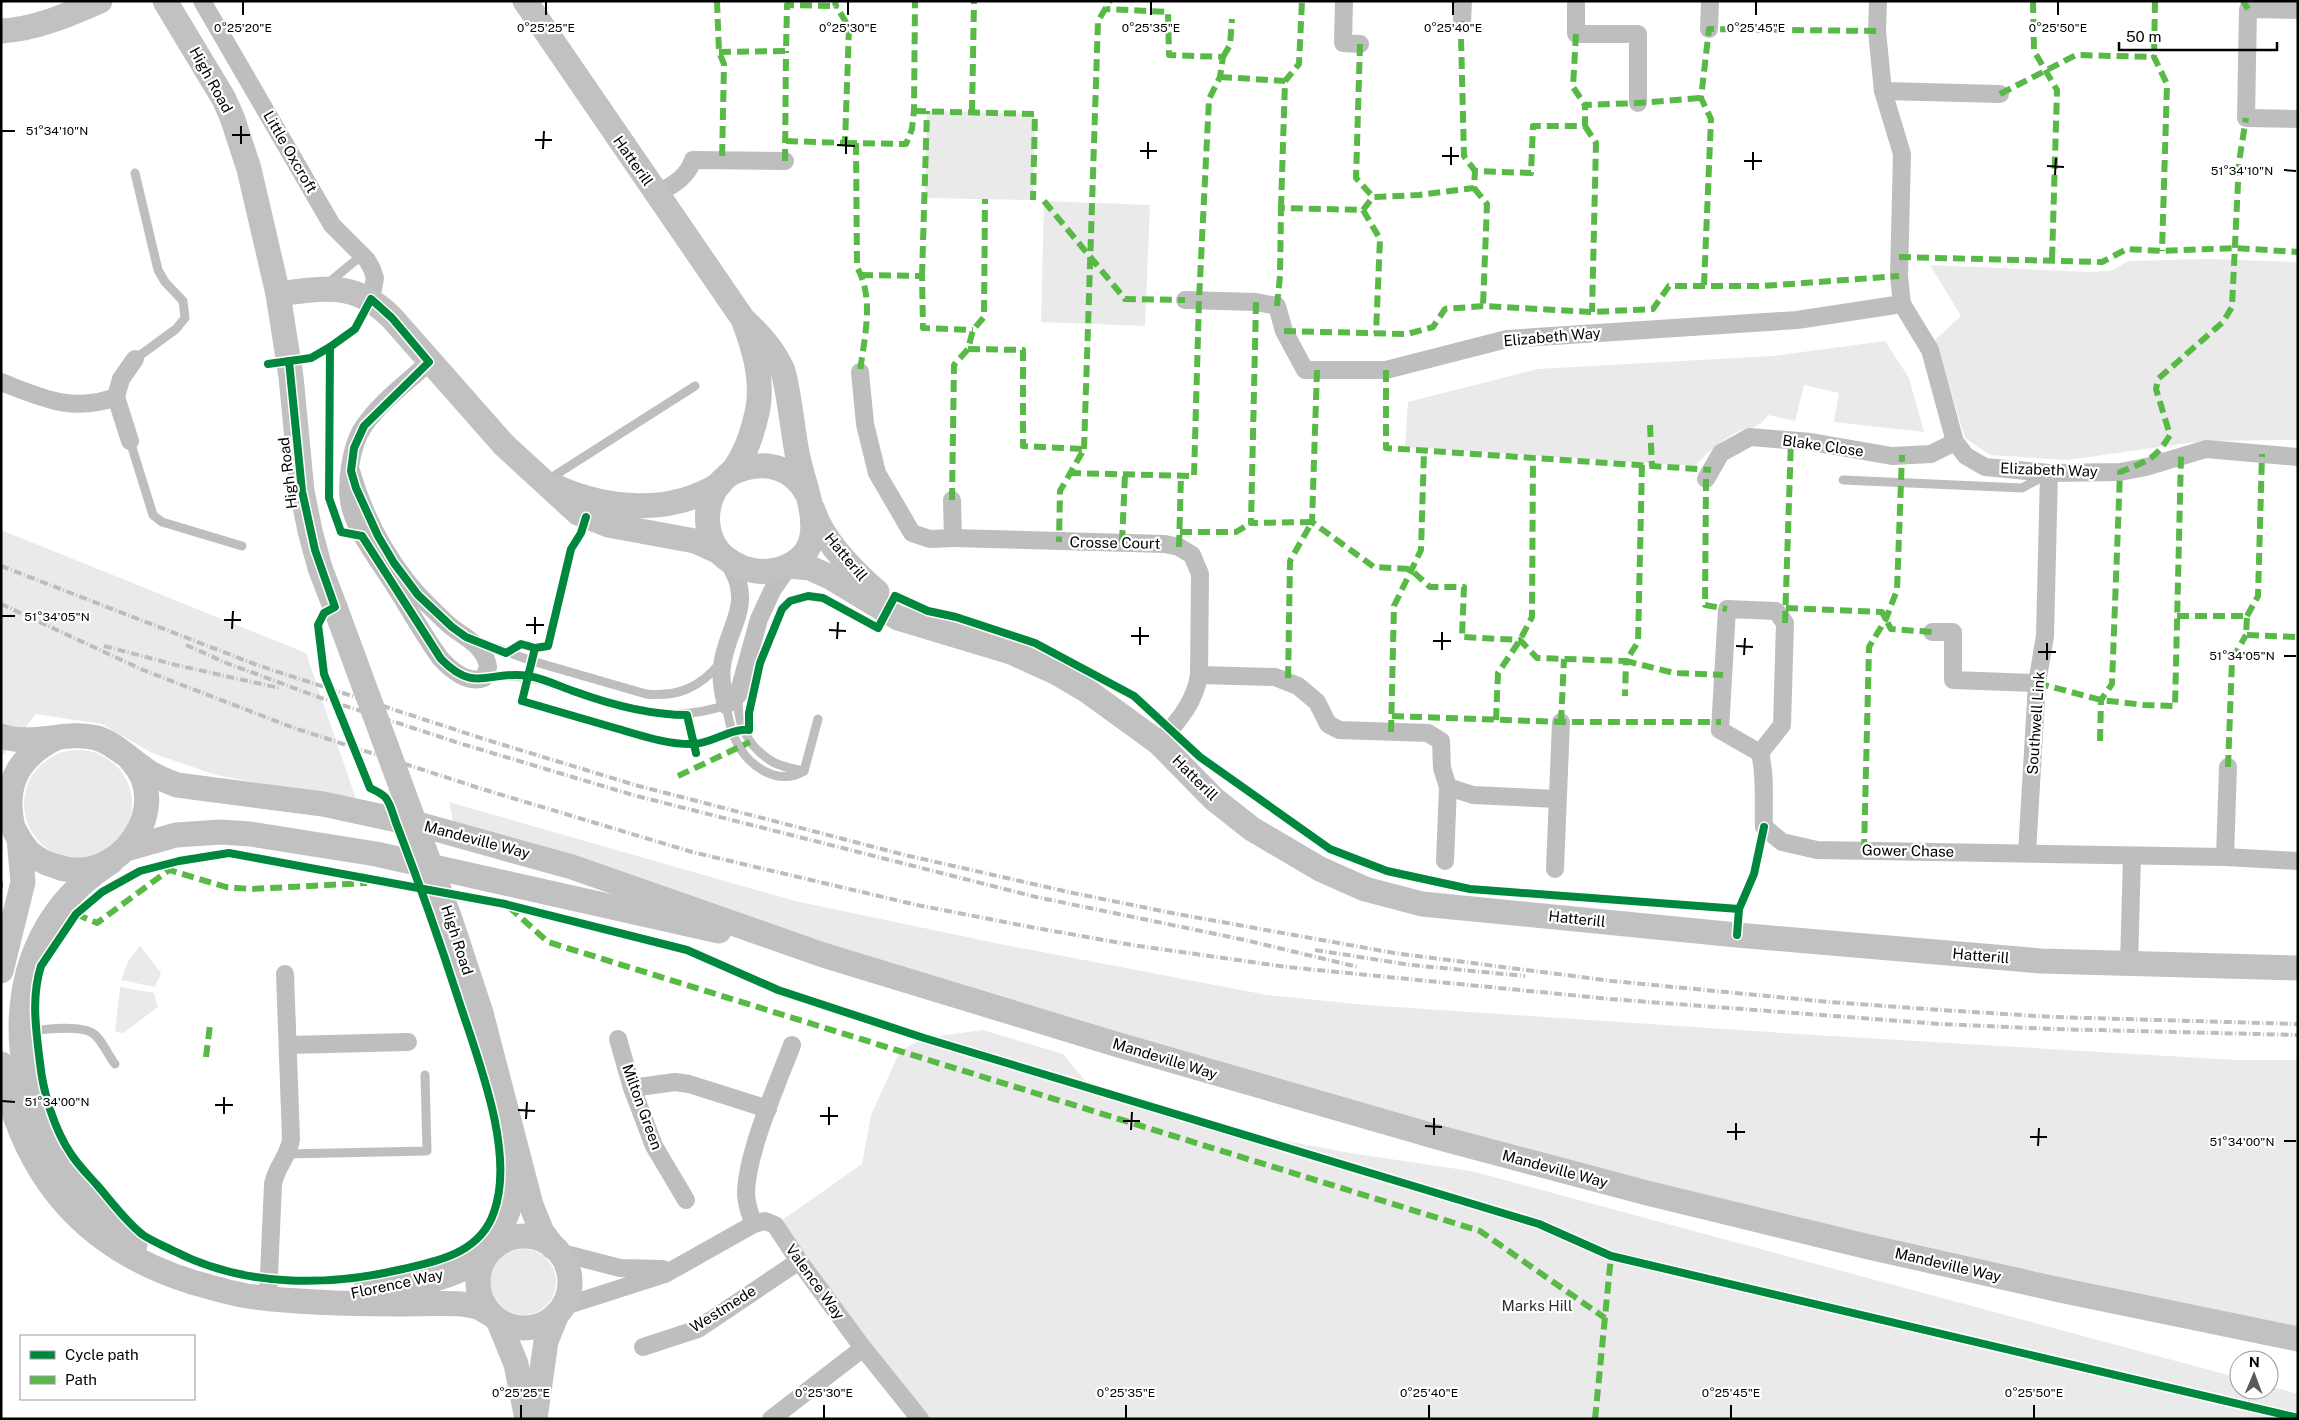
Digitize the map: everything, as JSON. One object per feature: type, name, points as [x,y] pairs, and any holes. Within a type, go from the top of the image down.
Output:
[{"type":"street","points":[[1,31],[23,30],[50,22],[100,1]]},
{"type":"street","name":"High Road","points":[[165,1],[203,63],[232,117],[257,199],[278,294],[291,377],[302,492],[320,568],[430,862],[481,1013],[534,1214],[545,1238],[556,1249]]},
{"type":"street","name":"Little Oxcroft","points":[[202,1],[332,225],[362,255],[372,269],[375,278],[372,299]]},
{"type":"street","name":"Hatterill","points":[[525,1],[743,319],[768,345],[778,359],[782,371],[799,464],[811,504],[814,522],[810,541],[803,555],[789,566]]},
{"type":"street","points":[[1344,1],[1343,44],[1360,44]]},
{"type":"street","points":[[1462,21],[1463,1]]},
{"type":"street","points":[[1576,1],[1576,34],[1638,34],[1638,103]]},
{"type":"street","points":[[1709,29],[1710,1]]},
{"type":"street","points":[[1878,1],[1877,31],[1883,91],[1902,154],[1899,276],[1902,304],[1930,350],[1954,442]]},
{"type":"street","points":[[2298,10],[2277,6],[2248,9],[2246,118],[2298,119]]},
{"type":"street","points":[[1883,91],[2000,94]]},
{"type":"street","points":[[657,194],[677,182],[690,169],[693,160],[785,161]]},
{"type":"street","points":[[278,294],[320,289],[342,290],[372,299],[392,318],[504,445],[566,504],[586,517],[608,525],[695,541],[723,556],[738,581],[740,596],[740,611],[723,659],[722,675],[726,705],[734,700],[741,687],[747,656],[759,619],[773,589],[789,566]]},
{"type":"street","name":"Elizabeth Way","points":[[1185,300],[1256,302],[1277,306],[1284,331],[1305,370],[1386,370],[1507,339],[1797,320],[1902,304]]},
{"type":"street","name":"Hatterill","points":[[743,319],[756,358],[760,392],[750,435],[735,468],[724,480],[710,502],[707,525],[710,538],[723,556],[736,566],[758,571],[769,571],[789,566],[810,568],[830,576],[887,612],[1011,652],[1057,673],[1086,690],[1159,743],[1214,799],[1252,829],[1320,869],[1365,889],[1422,904],[1757,937],[2041,961],[2128,965],[2298,968]]},
{"type":"street","points":[[130,441],[116,397],[121,379],[135,359]]},
{"type":"street","points":[[351,471],[356,488],[378,536],[406,580],[438,614],[466,636],[485,656],[488,667],[484,678],[470,679],[452,670],[425,637],[362,536],[350,508],[351,471],[354,448],[364,426],[429,362]]},
{"type":"street","name":"Crosse Court","points":[[860,372],[865,424],[877,473],[912,533],[930,539],[1150,543],[1179,547],[1192,555],[1200,574],[1200,675],[1197,691],[1187,709],[1159,743]]},
{"type":"street","points":[[1,382],[45,400],[68,405],[101,402],[116,397]]},
{"type":"street","name":"Blake Close","points":[[1706,479],[1721,453],[1750,437],[1811,442],[1892,456],[1931,454],[1954,442]]},
{"type":"street","name":"Elizabeth Way","points":[[1954,442],[1966,456],[1985,467],[2049,473],[2120,472],[2146,467],[2206,448],[2298,457]]},
{"type":"street","name":"Hatterill","points":[[724,480],[752,465],[777,467],[796,478],[832,544],[850,567],[891,603],[937,628]]},
{"type":"street","name":"Southwell Link","points":[[2027,853],[2036,683],[2045,636],[2049,473]]},
{"type":"street","points":[[544,482],[569,493],[591,499],[616,505],[637,507],[682,501],[698,496],[724,480]]},
{"type":"street","points":[[952,500],[953,538]]},
{"type":"street","points":[[1727,609],[1776,611],[1785,623],[1782,724],[1760,753],[1720,730],[1727,609]]},
{"type":"street","points":[[1932,632],[1953,632],[1952,680],[2036,683]]},
{"type":"street","points":[[1200,675],[1275,677],[1298,686],[1317,702],[1328,724],[1339,730],[1428,733],[1441,741],[1442,768],[1448,787],[1445,861]]},
{"type":"street","points":[[1556,869],[1561,722]]},
{"type":"street","name":"Mandeville Way","points":[[1,736],[25,741],[69,735],[84,736],[106,742],[153,775],[177,785],[323,804],[425,826],[580,869],[823,954],[1189,1067],[1554,1169],[1869,1247],[2060,1290],[2298,1339]]},
{"type":"street","name":"Mandeville Way","points":[[56,738],[30,754],[14,778],[9,810],[11,823],[29,852],[46,864],[67,870],[83,871],[98,868],[118,855],[164,837],[200,832],[235,833],[291,840],[392,858],[823,954]]},
{"type":"street","name":"Gower Chase","points":[[1760,753],[1765,771],[1764,827],[1782,842],[1817,850],[2225,857],[2298,861]]},
{"type":"street","name":"Mandeville Way","points":[[118,855],[141,826],[146,801],[141,774],[126,755]]},
{"type":"street","points":[[2225,857],[2228,767]]},
{"type":"street","points":[[1448,787],[1473,795],[1557,799]]},
{"type":"street","points":[[1,971],[23,882],[23,864],[11,823]]},
{"type":"street","name":"Florence Way","points":[[118,855],[71,893],[40,937],[29,962],[23,986],[19,1032],[22,1058],[32,1100],[45,1134],[62,1165],[95,1207],[127,1238],[167,1270],[194,1282]]},
{"type":"street","points":[[2128,965],[2132,856]]},
{"type":"street","points":[[268,1298],[274,1184],[279,1166],[290,1146],[292,1130],[285,974]]},
{"type":"street","name":"Milton Green","points":[[618,1039],[632,1088],[654,1146],[686,1200]]},
{"type":"street","points":[[289,1045],[408,1042]]},
{"type":"street","points":[[495,1318],[512,1327],[526,1328],[546,1323],[560,1310],[650,1279],[686,1264],[754,1224],[746,1196],[747,1184],[768,1109],[792,1045]]},
{"type":"street","name":"Florence Way","points":[[1,1064],[13,1112],[35,1163],[65,1205],[101,1238],[147,1264],[230,1293],[268,1298],[380,1304],[462,1304],[478,1307],[495,1318]]},
{"type":"street","points":[[632,1088],[675,1082],[689,1084],[768,1109]]},
{"type":"street","points":[[1,1106],[35,1163]]},
{"type":"street","name":"High Road","points":[[491,1250],[511,1200],[515,1144]]},
{"type":"street","name":"Valence Way","points":[[754,1224],[765,1221],[775,1224],[798,1261],[863,1348],[920,1419]]},
{"type":"street","points":[[527,1419],[516,1364],[495,1318],[482,1301],[478,1289],[480,1268],[491,1250],[506,1239],[522,1236],[538,1238],[556,1249],[631,1269],[668,1269],[686,1264]]},
{"type":"street","points":[[535,1419],[546,1341],[568,1293],[569,1276],[567,1267],[556,1249]]},
{"type":"street","name":"Florence Way","points":[[301,1300],[374,1291],[417,1283],[460,1270],[491,1250]]},
{"type":"street","name":"Westmede","points":[[643,1347],[698,1329],[798,1261]]},
{"type":"street","points":[[770,1419],[863,1348]]},
{"type":"lane","points":[[135,173],[158,270],[165,282],[183,301],[185,318],[176,329],[135,359]]},
{"type":"lane","points":[[320,289],[362,255]]},
{"type":"lane","points":[[544,482],[695,386]]},
{"type":"lane","points":[[130,441],[152,515],[162,522],[242,546]]},
{"type":"lane","points":[[1842,480],[2022,488],[2049,473]]},
{"type":"lane","points":[[466,636],[532,662],[646,694],[662,696],[684,692],[699,684],[723,659]]},
{"type":"lane","points":[[484,678],[529,676],[598,700],[633,709],[671,715],[708,711],[726,705],[732,733],[741,751],[761,770],[782,778],[795,776],[804,771],[818,719]]},
{"type":"lane","points":[[741,687],[738,701],[740,722],[750,742],[774,763],[804,771]]},
{"type":"lane","points":[[19,1032],[78,1028],[89,1030],[95,1035],[115,1064]]},
{"type":"lane","points":[[287,1154],[427,1151],[425,1075]]},
{"type":"green space","points":[[927,111],[1035,114],[1033,200],[925,198]]},
{"type":"green space","points":[[1044,201],[1150,205],[1145,326],[1041,322]]},
{"type":"green space","points":[[2208,259],[2298,262],[2298,440],[2202,441],[2068,460],[1990,455],[1965,438],[1935,340],[1961,316],[1930,265],[2089,272],[2110,271],[2129,261]]},
{"type":"green space","points":[[1885,341],[1909,378],[1924,432],[1834,422],[1839,393],[1804,385],[1795,421],[1768,415],[1760,424],[1735,433],[1724,440],[1708,452],[1695,466],[1405,447],[1408,402],[1538,369],[1772,356]]},
{"type":"green space","points":[[1,530],[306,653],[357,802],[216,775],[152,753],[102,724],[36,714],[1,758]]},
{"type":"green space","points":[[78,750],[99,754],[116,766],[128,783],[132,804],[128,825],[116,842],[99,854],[78,858],[57,854],[40,842],[28,825],[24,804],[28,783],[40,766],[57,754]]},
{"type":"green space","points":[[449,802],[795,901],[1005,945],[1267,995],[1366,1005],[1798,1034],[2236,1060],[2298,1060],[2298,1335],[1444,1139],[454,826]]},
{"type":"green space","points":[[140,946],[161,973],[155,987],[121,980],[129,960]]},
{"type":"green space","points":[[120,987],[154,993],[158,1007],[123,1033],[115,1031]]},
{"type":"green space","name":"Marks Hill","points":[[983,1030],[1063,1054],[1092,1089],[1227,1130],[1350,1153],[1471,1171],[2229,1375],[2229,1400],[2279,1400],[2279,1389],[2298,1394],[2298,1419],[928,1419],[775,1225],[862,1164],[871,1115],[900,1051],[924,1038]]},
{"type":"green space","points":[[523,1249],[536,1252],[546,1259],[553,1269],[556,1282],[553,1295],[546,1305],[536,1312],[523,1315],[510,1312],[500,1305],[493,1295],[490,1282],[493,1269],[500,1259],[510,1252]]},
{"type":"railway","points":[[1,566],[257,665],[484,739],[635,785],[905,855],[1073,893],[1177,914],[1394,953],[1612,981],[1829,1002],[2053,1017],[2298,1024]]},
{"type":"railway","points":[[1,604],[143,670],[294,728],[479,788],[692,852],[917,905],[1025,926],[1132,945],[1287,967],[1610,999],[1940,1024],[2053,1029],[2298,1035]]},
{"type":"railway","points":[[186,645],[229,664],[321,698],[462,744],[633,795],[1036,897],[1245,940],[1358,967]]},
{"type":"railway","points":[[104,646],[176,665],[279,688]]},
{"type":"railway","points":[[1315,950],[1411,965],[1525,976]]},
{"type":"marked path","points":[[717,1],[719,52],[724,64],[722,161]]},
{"type":"marked path","points":[[845,143],[906,144],[912,129],[914,111],[915,1]]},
{"type":"marked path","points":[[972,112],[974,1]]},
{"type":"marked path","points":[[1084,449],[1098,21],[1110,1]]},
{"type":"marked path","points":[[1281,208],[1285,81],[1299,64],[1302,1]]},
{"type":"marked path","points":[[2033,1],[2034,51],[2057,90],[2052,261]]},
{"type":"marked path","points":[[2155,1],[2154,57],[2167,84],[2162,251]]},
{"type":"marked path","points":[[2243,1],[2248,9]]},
{"type":"marked path","points":[[719,52],[786,51],[787,5],[836,6],[835,2]]},
{"type":"marked path","points":[[786,141],[845,143],[849,27],[836,6]]},
{"type":"marked path","points":[[1069,473],[1194,476],[1199,300],[1209,99],[1220,77],[1223,57],[1169,55],[1168,12],[1106,9]]},
{"type":"marked path","points":[[1223,57],[1230,45],[1232,19]]},
{"type":"marked path","points":[[1462,21],[1464,156],[1475,171]]},
{"type":"marked path","points":[[1704,285],[1711,119],[1701,98],[1709,29],[1877,31]]},
{"type":"marked path","points":[[1576,34],[1573,87],[1585,105]]},
{"type":"marked path","points":[[1360,44],[1356,178],[1373,197]]},
{"type":"marked path","points":[[785,161],[786,51]]},
{"type":"marked path","points":[[2000,94],[2076,55],[2154,57]]},
{"type":"marked path","points":[[1220,77],[1285,81]]},
{"type":"marked path","points":[[1277,306],[1280,276],[1281,208],[1363,210],[1373,197],[1419,195],[1474,188],[1475,171],[1531,173],[1533,126],[1585,126],[1585,105],[1701,98]]},
{"type":"marked path","points":[[914,111],[1035,114],[1033,200]]},
{"type":"marked path","points":[[922,276],[927,111]]},
{"type":"marked path","points":[[2100,741],[2101,700],[2112,684],[2120,472],[2150,459],[2165,443],[2170,435],[2156,389],[2158,379],[2223,322],[2232,307],[2239,162],[2246,118]]},
{"type":"marked path","points":[[1585,126],[1596,143],[1592,312]]},
{"type":"marked path","points":[[856,143],[857,267],[866,292],[867,305],[866,332],[860,372]]},
{"type":"marked path","points":[[1474,188],[1487,204],[1483,306]]},
{"type":"marked path","points":[[952,500],[954,365],[968,349],[973,330],[984,317],[985,199]]},
{"type":"marked path","points":[[1044,201],[1125,299],[1185,300]]},
{"type":"marked path","points":[[1363,210],[1380,239],[1376,333]]},
{"type":"marked path","points":[[1899,257],[2102,262],[2127,249],[2162,251],[2235,248],[2298,252]]},
{"type":"marked path","points":[[861,275],[922,276],[923,328],[973,330]]},
{"type":"marked path","points":[[1284,331],[1407,334],[1433,327],[1445,309],[1483,306],[1592,312],[1653,309],[1669,286],[1763,286],[1899,276]]},
{"type":"marked path","points":[[1256,302],[1251,523],[1312,522],[1290,561],[1288,682]]},
{"type":"marked path","points":[[968,349],[1023,350],[1023,446],[1084,449],[1060,491],[1059,542]]},
{"type":"marked path","points":[[1317,370],[1312,522],[1374,567],[1410,569],[1430,587],[1464,587],[1462,637],[1520,640],[1537,658],[1626,661],[1625,696]]},
{"type":"marked path","points":[[1386,370],[1386,448],[1711,470]]},
{"type":"marked path","points":[[1650,425],[1652,466]]},
{"type":"marked path","points":[[1785,623],[1791,440]]},
{"type":"marked path","points":[[1391,732],[1394,606],[1421,550],[1424,451]]},
{"type":"marked path","points":[[2247,616],[2258,596],[2262,454]]},
{"type":"marked path","points":[[1864,851],[1869,647],[1886,619],[1897,590],[1902,455]]},
{"type":"marked path","points":[[2037,683],[2101,700],[2144,705],[2175,706],[2181,456]]},
{"type":"marked path","points":[[1496,720],[1498,673],[1520,640],[1532,617],[1533,458]]},
{"type":"marked path","points":[[1642,465],[1638,642],[1626,661],[1674,673],[1723,675]]},
{"type":"marked path","points":[[1122,542],[1125,475]]},
{"type":"marked path","points":[[1179,547],[1181,475]]},
{"type":"marked path","points":[[1706,479],[1705,605],[1727,609]]},
{"type":"marked path","points":[[1180,532],[1236,532],[1251,523]]},
{"type":"marked path","points":[[1786,608],[1882,612],[1891,629],[1932,632]]},
{"type":"marked path","points":[[2177,616],[2247,616],[2246,635],[2298,637]]},
{"type":"marked path","points":[[2228,767],[2232,660],[2246,635]]},
{"type":"marked path","points":[[1561,722],[1564,659]]},
{"type":"marked path","points":[[1392,716],[1561,722],[1721,722]]},
{"type":"marked path","points":[[678,776],[750,742]]},
{"type":"marked path","points":[[76,914],[97,923],[169,870],[226,887],[251,889],[367,883]]},
{"type":"marked path","points":[[509,907],[548,942],[1480,1231],[1605,1318]]},
{"type":"marked path","points":[[206,1057],[210,1025]]},
{"type":"marked path","points":[[1595,1419],[1611,1256]]},
{"type":"cycle path","points":[[268,364],[311,358],[330,347],[355,329],[371,299],[392,318],[429,362],[364,426],[354,448],[351,471],[356,488],[378,536],[394,563],[418,595],[452,627],[466,637],[506,653],[521,644],[535,648],[548,646],[571,549],[581,533],[586,517]]},
{"type":"cycle path","points":[[330,347],[329,498],[341,532],[362,536],[441,659],[453,670],[464,676],[474,678],[503,675],[529,676],[617,705],[645,711],[687,715],[696,753]]},
{"type":"cycle path","points":[[289,361],[302,491],[315,550],[335,607],[324,613],[318,625],[324,674],[370,788],[385,797],[391,807],[414,869],[421,890],[443,953],[491,1103],[497,1132],[500,1188],[494,1212],[488,1226],[469,1246],[431,1262],[374,1275],[316,1281],[257,1277],[229,1272],[201,1263],[154,1241],[137,1230],[119,1211],[77,1162],[59,1133],[50,1110],[41,1074],[35,1014],[38,978],[41,966],[76,914],[102,892],[140,871],[179,861],[229,853],[505,904],[687,950],[778,990],[924,1038],[1539,1224],[1611,1256],[2298,1418]]},
{"type":"cycle path","points":[[535,648],[522,701],[654,739],[684,744],[701,743],[735,731],[749,730],[749,713],[760,663],[782,609],[790,601],[808,596],[823,598],[878,628],[895,596],[928,611],[956,617],[1035,643],[1134,696],[1200,757],[1330,849],[1387,871],[1470,889],[1739,909]]},
{"type":"cycle path","points":[[1737,935],[1739,909],[1754,874],[1764,827]]}]
